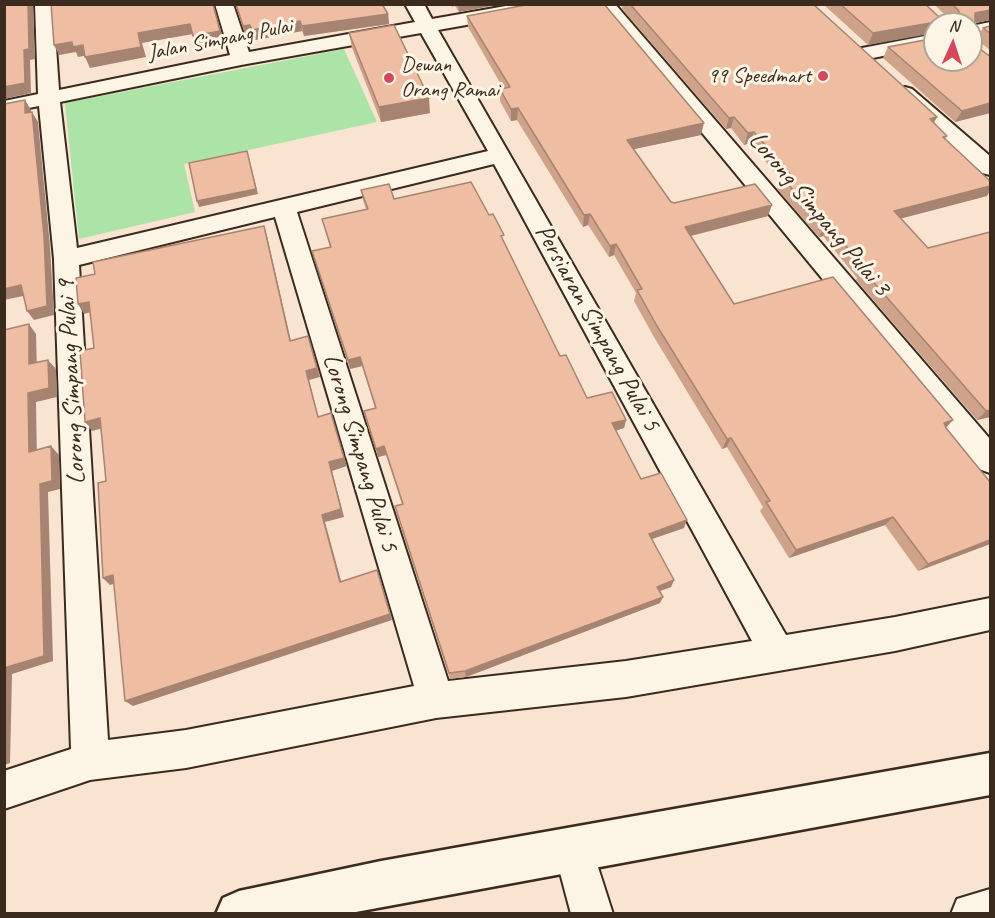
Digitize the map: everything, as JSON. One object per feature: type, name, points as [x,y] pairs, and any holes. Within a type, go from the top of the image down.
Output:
[{"type":"main road","points":[[239,914],[381,883],[990,774]]},
{"type":"street","name":"Lorong Simpang Pulai 9","points":[[44,4],[49,99],[66,259],[90,761]]},
{"type":"street","points":[[224,4],[241,59]]},
{"type":"street","name":"Persiaran Simpang Pulai 5","points":[[414,4],[501,155],[778,654]]},
{"type":"street","name":"Jalan Simpang Pulai","points":[[4,107],[241,59],[552,4]]},
{"type":"street","name":"Lorong Simpang Pulai 3","points":[[605,4],[990,460]]},
{"type":"street","points":[[847,40],[990,168]]},
{"type":"street","points":[[862,54],[923,42]]},
{"type":"street","points":[[66,259],[501,155]]},
{"type":"street","name":"Lorong Simpang Pulai 5","points":[[284,207],[436,700]]},
{"type":"street","points":[[4,790],[90,761],[186,749],[436,700],[626,679],[895,634],[990,614]]},
{"type":"street","points":[[574,850],[592,914]]},
{"type":"street","points":[[972,914],[990,910]]},
{"type":"green space","points":[[344,49],[377,122],[184,164],[195,212],[79,239],[65,103]]},
{"type":"building","points":[[4,4],[28,4],[29,49],[24,50],[25,83],[4,87]]},
{"type":"building","points":[[51,4],[213,4],[220,31],[193,36],[190,24],[138,33],[141,47],[85,57],[83,45],[73,47],[72,42],[54,45]]},
{"type":"building","points":[[236,4],[382,4],[388,14],[302,26],[300,21],[252,30],[250,25],[243,26]]},
{"type":"building","points":[[531,4],[604,4],[704,123],[627,140],[671,202],[755,184],[772,205],[685,227],[734,304],[833,277],[953,420],[944,423],[946,428],[990,482],[990,540],[928,564],[893,517],[796,550],[766,502],[770,501],[731,438],[727,439],[657,326],[637,290],[642,289],[616,244],[610,246],[590,214],[584,215],[518,108],[511,109],[500,89],[510,87],[467,16]]},
{"type":"building","points":[[630,4],[813,4],[937,117],[930,119],[947,136],[943,137],[990,181],[990,186],[894,211],[928,248],[990,232],[990,410],[986,411],[862,269],[865,269],[829,225],[824,226],[782,177],[791,175],[754,132],[748,133],[734,117],[729,118]]},
{"type":"building","points":[[840,4],[925,4],[934,12],[923,12],[923,24],[873,33]]},
{"type":"building","points":[[952,4],[990,4],[990,10],[959,12]]},
{"type":"building","points":[[394,25],[429,98],[379,107],[349,33]]},
{"type":"building","points":[[990,26],[990,33],[983,28]]},
{"type":"building","points":[[923,40],[923,72],[983,72],[983,51],[990,56],[990,103],[962,111],[888,47]]},
{"type":"building","points":[[25,100],[25,113],[32,112],[44,236],[47,306],[27,311],[21,285],[4,289],[4,104]]},
{"type":"building","points":[[247,151],[256,189],[197,201],[189,163]]},
{"type":"building","points":[[471,182],[489,215],[493,214],[504,235],[501,236],[560,356],[566,355],[587,398],[612,392],[626,420],[612,423],[641,479],[661,473],[687,520],[649,534],[674,580],[657,587],[663,597],[465,671],[449,673],[395,506],[403,504],[384,446],[376,449],[364,411],[376,408],[360,357],[348,360],[312,251],[331,247],[322,219],[368,209],[361,190],[389,184],[394,199]]},
{"type":"building","points":[[264,226],[290,341],[308,336],[317,368],[306,371],[318,417],[331,413],[344,458],[329,462],[341,509],[322,515],[340,582],[377,570],[390,614],[125,701],[113,575],[103,578],[98,483],[106,481],[100,418],[85,422],[80,351],[94,348],[89,302],[78,304],[76,278],[95,274],[93,262]]},
{"type":"building","points":[[29,324],[29,364],[48,360],[49,388],[28,393],[29,452],[51,446],[52,481],[40,484],[44,656],[4,668],[4,330]]},
{"type":"place","name":"99 Speedmart","points":[[823,76]]},
{"type":"place","name":"Dewan Orang Ramai","points":[[389,78]]}]
